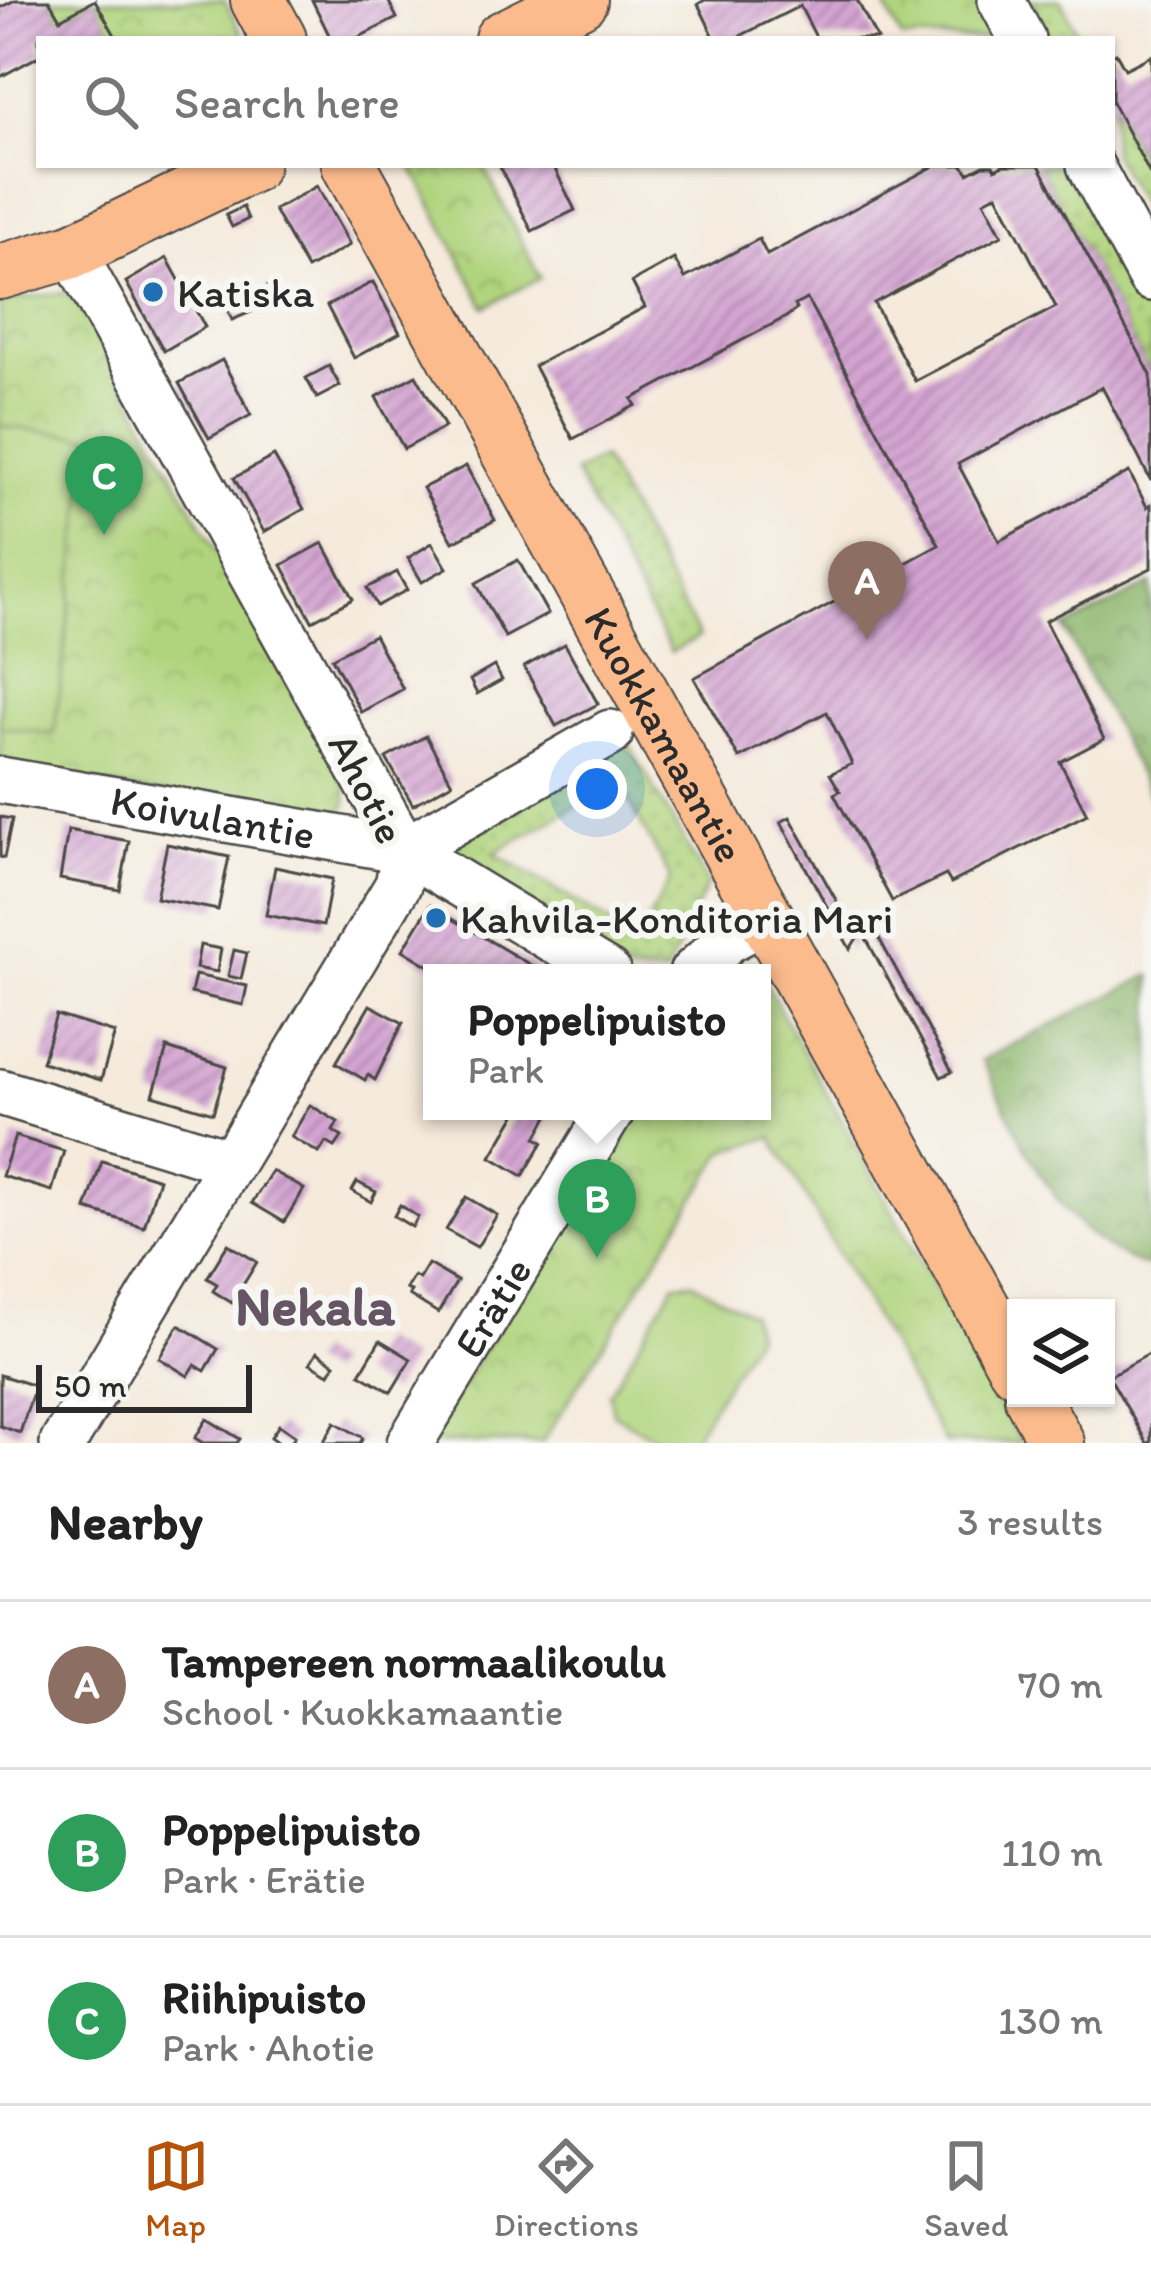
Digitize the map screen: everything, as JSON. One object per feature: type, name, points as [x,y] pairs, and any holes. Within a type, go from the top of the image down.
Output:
[{"type":"main road","points":[[258,0],[277,36]]},
{"type":"main road","points":[[508,36],[580,0]]},
{"type":"main road","points":[[0,272],[72,251],[244,168]]},
{"type":"main road","name":"Kuokkamaantie","points":[[351,168],[1007,1352]]},
{"type":"main road","points":[[1037,1407],[1057,1443]]},
{"type":"street","points":[[1001,0],[1020,36]]},
{"type":"street","points":[[1092,168],[1151,278]]},
{"type":"street","name":"Ahotie","points":[[63,1443],[398,885],[405,850],[72,251]]},
{"type":"street","points":[[405,850],[610,733]]},
{"type":"street","name":"Koivulantie","points":[[0,780],[405,850],[593,964]]},
{"type":"street","points":[[702,964],[728,940],[769,918]]},
{"type":"street","points":[[0,1092],[230,1162]]},
{"type":"street","name":"Erätie","points":[[410,1443],[606,1120]]},
{"type":"green space","points":[[49,0],[224,0],[243,36],[115,36],[95,1],[60,19]]},
{"type":"green space","points":[[882,0],[978,0],[995,32],[987,36],[900,36]]},
{"type":"green space","points":[[1030,0],[1061,0],[1079,36],[1049,36]]},
{"type":"green space","points":[[1115,108],[1151,176],[1151,225],[1115,159]]},
{"type":"green space","points":[[413,168],[485,168],[540,278],[485,307]]},
{"type":"green space","points":[[1041,168],[1069,168],[1151,321],[1151,375]]},
{"type":"green space","points":[[66,292],[75,297],[346,783],[346,805],[330,820],[0,768],[0,302]]},
{"type":"green space","points":[[0,426],[91,437],[54,734],[0,727]]},
{"type":"green space","points":[[602,458],[699,637],[671,652],[575,473]]},
{"type":"green space","points":[[1151,584],[1151,798],[1064,628]]},
{"type":"green space","points":[[626,739],[708,883],[670,964],[615,964],[456,856],[455,841]],"holes":[[[619,782],[671,879],[638,939],[494,853]]]},
{"type":"green space","points":[[1151,975],[1151,1267],[1119,1255],[1067,1211],[1029,1153],[982,1060]]},
{"type":"green space","points":[[771,993],[1021,1443],[945,1443],[772,1137],[724,1152],[542,1443],[427,1443],[624,1120],[771,1120]]},
{"type":"green space","points":[[692,1282],[751,1314],[756,1334],[690,1443],[663,1443],[613,1413],[609,1393],[675,1283]]},
{"type":"building","points":[[15,0],[49,0],[60,19],[95,0],[115,36],[36,36],[36,58],[0,77],[0,8]]},
{"type":"building","points":[[312,0],[388,0],[397,18],[361,36],[330,36]]},
{"type":"building","points":[[705,0],[857,0],[875,36],[815,36],[800,6],[740,36],[714,36],[698,4]]},
{"type":"building","points":[[1115,54],[1125,69],[1151,56],[1151,176],[1115,108]]},
{"type":"building","points":[[500,168],[554,168],[575,210],[532,231]]},
{"type":"building","points":[[930,168],[965,168],[968,173],[978,168],[1041,168],[1151,375],[1151,481],[1102,387],[958,464],[999,541],[1129,472],[1147,507],[1151,504],[1151,568],[1045,621],[1104,739],[1060,762],[1087,814],[951,883],[946,875],[892,901],[834,794],[840,791],[830,774],[852,764],[827,712],[739,758],[694,678],[939,545],[807,299],[786,317],[632,399],[636,405],[573,439],[534,366],[645,307],[632,282],[674,259],[685,278],[759,239],[767,255]],"holes":[[[997,194],[1056,307],[915,381],[874,303],[1002,235],[984,201]]]},
{"type":"building","points":[[317,186],[350,245],[307,269],[274,210]]},
{"type":"building","points":[[243,207],[248,219],[232,227],[226,215]]},
{"type":"building","points":[[167,258],[205,327],[164,351],[126,282]]},
{"type":"building","points":[[373,282],[400,333],[354,358],[327,306]]},
{"type":"building","points":[[275,283],[284,300],[269,307],[261,290]]},
{"type":"building","points":[[239,287],[251,312],[232,320],[221,295]]},
{"type":"building","points":[[222,360],[251,415],[209,438],[179,383]]},
{"type":"building","points":[[329,366],[340,386],[317,398],[306,378]]},
{"type":"building","points":[[416,375],[445,427],[404,449],[376,397]]},
{"type":"building","points":[[274,456],[304,509],[264,532],[234,478]]},
{"type":"building","points":[[466,466],[495,520],[453,542],[423,488]]},
{"type":"building","points":[[323,543],[353,599],[312,621],[282,565]]},
{"type":"building","points":[[432,543],[447,568],[422,582],[408,558]]},
{"type":"building","points":[[518,560],[548,614],[505,637],[476,583]]},
{"type":"building","points":[[397,572],[407,590],[377,606],[367,588]]},
{"type":"building","points":[[374,635],[403,689],[361,712],[332,658]]},
{"type":"building","points":[[565,644],[598,704],[556,726],[524,667]]},
{"type":"building","points":[[494,666],[502,680],[477,694],[470,680]]},
{"type":"building","points":[[426,736],[452,783],[413,805],[386,758]]},
{"type":"building","points":[[0,817],[12,819],[4,858],[0,857]]},
{"type":"building","points":[[790,817],[857,938],[850,949],[781,822]]},
{"type":"building","points":[[68,830],[129,841],[120,890],[60,879]]},
{"type":"building","points":[[167,844],[229,857],[218,910],[156,898]]},
{"type":"building","points":[[275,867],[332,879],[323,926],[266,915]]},
{"type":"building","points":[[430,905],[529,964],[426,964],[403,950]]},
{"type":"building","points":[[868,918],[952,1072],[941,1077],[861,929]]},
{"type":"building","points":[[200,945],[221,949],[217,972],[196,968]]},
{"type":"building","points":[[234,950],[247,953],[241,979],[228,976]]},
{"type":"building","points":[[195,975],[247,986],[243,1005],[191,993]]},
{"type":"building","points":[[370,1005],[403,1023],[375,1080],[368,1075],[365,1080],[336,1063]]},
{"type":"building","points":[[56,1015],[115,1033],[101,1080],[42,1062]]},
{"type":"building","points":[[167,1048],[227,1067],[213,1113],[153,1095]]},
{"type":"building","points":[[310,1105],[338,1122],[333,1131],[342,1137],[335,1147],[326,1142],[319,1153],[291,1137]]},
{"type":"building","points":[[513,1120],[546,1120],[536,1138],[543,1142],[523,1176],[491,1157]]},
{"type":"building","points":[[15,1136],[64,1151],[52,1191],[2,1176]]},
{"type":"building","points":[[102,1161],[159,1179],[144,1227],[86,1209]]},
{"type":"building","points":[[272,1171],[304,1189],[284,1222],[252,1203]]},
{"type":"building","points":[[357,1182],[376,1192],[371,1202],[352,1191]]},
{"type":"building","points":[[466,1197],[497,1215],[477,1247],[446,1230]]},
{"type":"building","points":[[400,1205],[418,1217],[412,1227],[394,1216]]},
{"type":"building","points":[[228,1244],[257,1262],[232,1303],[213,1291],[217,1284],[207,1278]]},
{"type":"building","points":[[428,1264],[457,1281],[438,1313],[406,1289]]},
{"type":"building","points":[[179,1325],[218,1349],[205,1371],[195,1365],[188,1376],[159,1358]]},
{"type":"building","points":[[380,1340],[411,1359],[391,1392],[360,1374]]},
{"type":"building","points":[[317,1352],[335,1364],[329,1374],[310,1363]]},
{"type":"building","points":[[1151,1353],[1151,1443],[1115,1387],[1115,1373]]},
{"type":"building","points":[[0,1375],[35,1386],[20,1433],[0,1426]]},
{"type":"building","points":[[207,1419],[240,1439],[237,1443],[203,1443],[195,1438]]},
{"type":"building","points":[[335,1422],[363,1438],[360,1443],[323,1443]]},
{"type":"building","points":[[279,1425],[295,1436],[290,1443],[271,1437]]},
{"type":"place","name":"Katiska","points":[[153,292]]},
{"type":"place","name":"Riihipuisto","points":[[104,535]]},
{"type":"place","name":"Tampereen normaalikoulu","points":[[867,640]]},
{"type":"place","name":"Kahvila-Konditoria Mari","points":[[436,918]]},
{"type":"place","name":"Poppelipuisto","points":[[597,1258]]},
{"type":"district","name":"Nekala","points":[[315,1306]]}]
